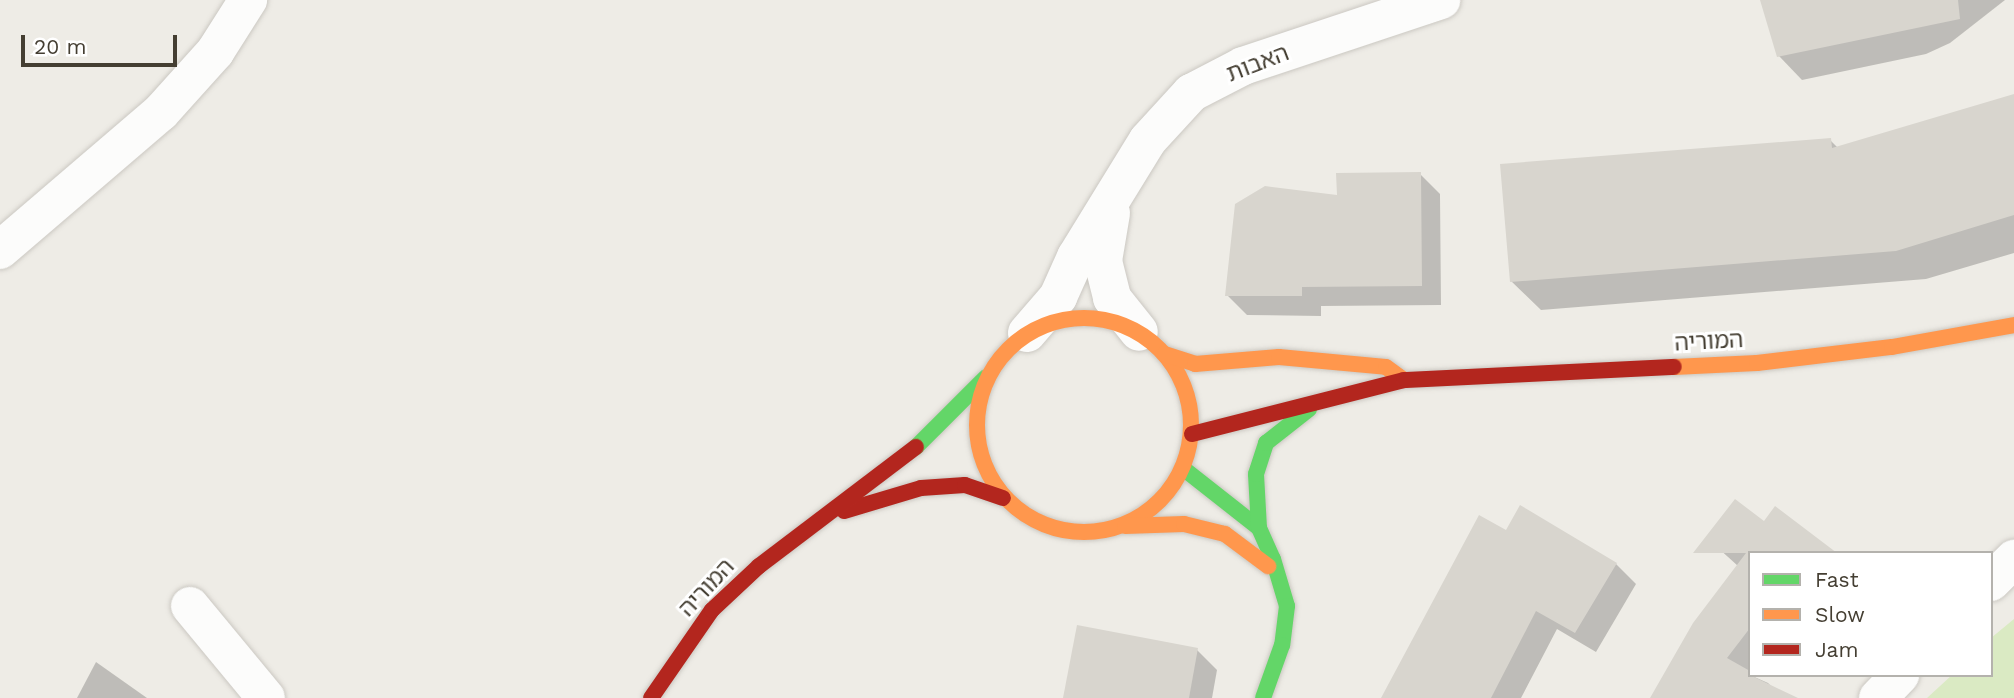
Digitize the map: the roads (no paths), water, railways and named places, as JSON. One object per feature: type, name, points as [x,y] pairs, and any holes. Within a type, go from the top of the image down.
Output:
[{"type":"street","points":[[0,250],[161,111],[215,52],[248,0]]},
{"type":"street","name":"האבות","points":[[1027,333],[1058,297],[1118,187],[1148,139],[1191,93],[1243,66],[1441,0]]},
{"type":"street","name":"האבות","points":[[1118,187],[1105,233],[1103,261],[1112,298],[1152,343]]},
{"type":"street","points":[[1125,526],[1149,512],[1169,493],[1184,469],[1192,434],[1191,405],[1181,378],[1152,343],[1112,321],[1083,318],[1054,321],[1027,333],[1006,350],[990,372],[978,404],[976,436],[1003,498],[1029,518],[1059,530],[1092,533],[1125,526],[1184,524],[1225,534],[1258,555],[1276,575],[1287,606],[1282,645],[1262,698]]},
{"type":"street","name":"המוריה","points":[[1192,434],[1315,405],[1404,380],[1757,363],[1892,347],[2014,325]]},
{"type":"street","name":"המוריה","points":[[1152,343],[1195,364],[1279,357],[1386,367],[1404,380]]},
{"type":"street","name":"המוריה","points":[[659,691],[712,610],[812,523],[929,437],[990,372]]},
{"type":"street","points":[[1287,606],[1259,528],[1256,474],[1266,443],[1315,405]]},
{"type":"street","points":[[1184,469],[1259,528]]},
{"type":"street","name":"המוריה","points":[[812,523],[921,488],[965,485],[1003,498]]},
{"type":"street","points":[[1993,580],[2014,559]]},
{"type":"street","points":[[190,606],[266,698]]},
{"type":"street","points":[[1878,698],[1898,677]]}]
